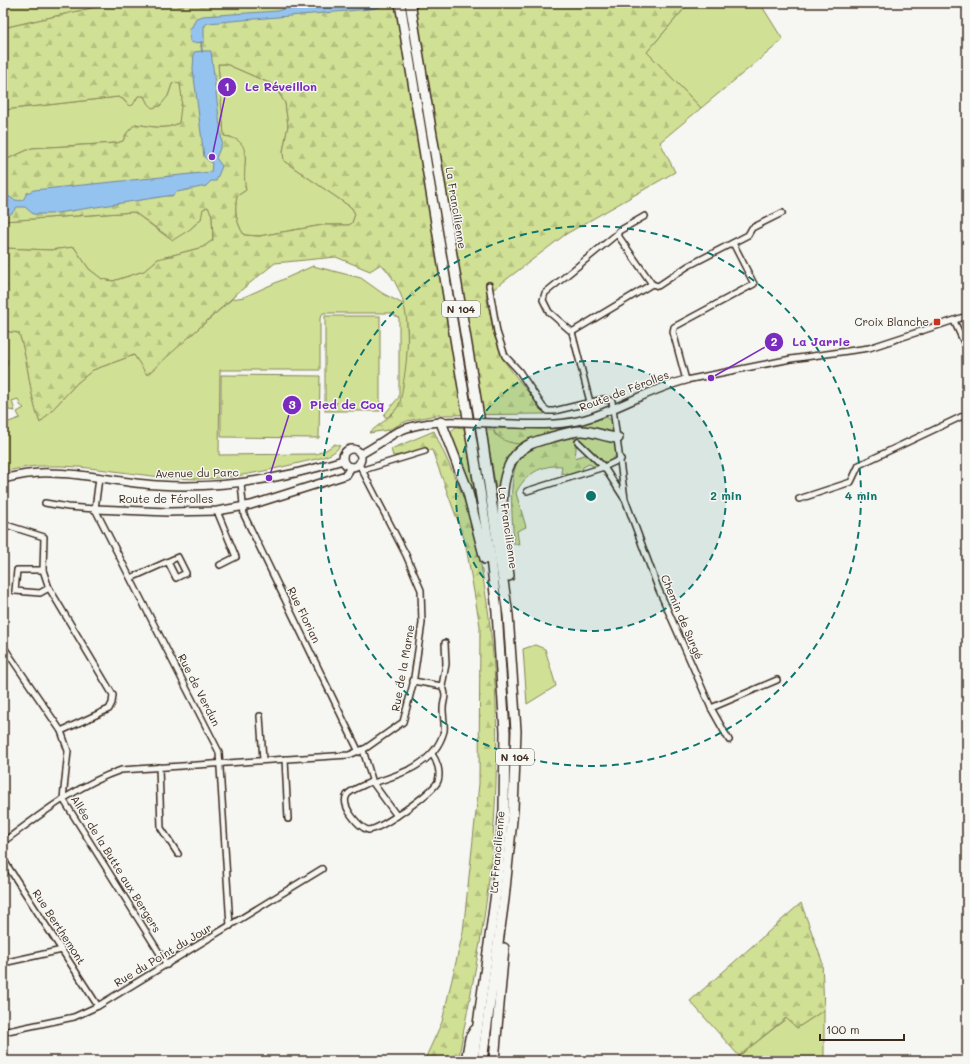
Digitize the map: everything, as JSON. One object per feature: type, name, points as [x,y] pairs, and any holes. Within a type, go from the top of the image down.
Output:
[{"type":"highway","name":"La Francilienne","points":[[400,3],[491,558],[498,612],[505,732],[504,810],[496,893],[473,1061]]},
{"type":"highway","name":"La Francilienne","points":[[410,3],[480,423],[508,615],[516,731],[512,810],[504,899],[482,1061]]},
{"type":"highway","points":[[440,422],[467,489],[484,550],[490,590],[498,612]]},
{"type":"highway","points":[[508,615],[511,600],[503,506],[504,483],[511,463],[519,452],[530,444],[569,432],[584,431],[605,437],[618,438]]},
{"type":"highway","points":[[494,1061],[508,910],[504,899]]},
{"type":"highway","points":[[466,1061],[470,1038],[478,1026]]},
{"type":"street","points":[[617,234],[652,284],[658,286],[688,266],[748,235],[752,228],[782,213]]},
{"type":"street","points":[[590,402],[572,332],[549,312],[543,300],[545,293],[619,231],[645,216]]},
{"type":"street","points":[[686,380],[673,332],[674,327],[754,284],[733,243]]},
{"type":"street","points":[[572,332],[652,284]]},
{"type":"street","points":[[489,285],[497,332],[505,356],[519,371],[543,407],[548,411],[554,411],[604,399],[610,400],[614,409]]},
{"type":"street","name":"Route de Férolles","points":[[361,454],[396,433],[440,422],[537,425],[564,423],[590,418],[614,409],[651,391],[686,380],[791,359],[869,348],[967,316]]},
{"type":"street","points":[[954,321],[967,349]]},
{"type":"street","name":"Chemin de Surgé","points":[[614,409],[625,499]]},
{"type":"street","points":[[799,499],[851,482],[859,465],[967,414]]},
{"type":"street","name":"Chemin de Surgé","points":[[578,442],[604,467],[625,499],[658,588],[711,708],[729,740]]},
{"type":"street","points":[[361,467],[361,454],[358,450],[349,449],[343,454],[343,460],[346,465],[351,467],[361,467],[425,451]]},
{"type":"street","points":[[527,491],[604,467],[621,458]]},
{"type":"street","name":"Avenue du Parc","points":[[3,478],[23,474],[52,473],[156,485],[201,486],[241,483],[274,477],[343,460]]},
{"type":"street","name":"Route de Férolles","points":[[45,503],[68,507],[95,509],[168,512],[217,511],[244,506],[346,475],[351,467]]},
{"type":"street","name":"Rue de la Marne","points":[[3,842],[63,799],[105,775],[121,770],[349,755],[361,751],[403,722],[413,681],[422,623],[422,590],[406,555],[361,467]]},
{"type":"street","points":[[95,509],[99,478]]},
{"type":"street","name":"Rue Florian","points":[[241,483],[244,514],[361,751],[372,782],[397,816]]},
{"type":"street","name":"Rue de Verdun","points":[[95,509],[121,563],[131,578],[215,745],[220,763],[230,926]]},
{"type":"street","points":[[217,511],[236,557],[220,565]]},
{"type":"street","points":[[3,524],[44,537],[43,570],[48,588],[113,695],[109,709],[61,731]]},
{"type":"street","points":[[131,578],[168,562]]},
{"type":"street","points":[[43,570],[17,570],[15,591],[40,592],[48,588]]},
{"type":"street","points":[[432,754],[438,762],[438,780],[430,793],[397,816],[372,830],[365,829],[354,818],[346,805],[347,795],[372,782],[404,774],[432,754],[435,752],[444,730],[443,707],[446,694],[442,686],[446,664],[445,643]]},
{"type":"street","name":"Allée de la Butte aux Bergers","points":[[3,646],[61,731],[68,751],[63,799],[168,965]]},
{"type":"street","points":[[711,708],[777,680]]},
{"type":"street","points":[[413,681],[442,686]]},
{"type":"street","points":[[260,716],[263,760]]},
{"type":"street","points":[[284,759],[288,819]]},
{"type":"street","points":[[158,767],[161,828],[178,854]]},
{"type":"street","name":"Rue Berthemont","points":[[3,859],[98,1006]]},
{"type":"street","name":"Rue du Point du Jour","points":[[3,1032],[74,1017],[98,1006],[168,965],[322,868]]},
{"type":"street","points":[[3,963],[62,950]]},
{"type":"green space","points":[[3,3],[139,3],[96,7],[3,28]]},
{"type":"green space","points":[[139,3],[689,3],[647,52],[701,108],[660,142],[675,172],[566,234],[486,295],[494,335],[504,361],[545,414],[436,415],[407,421],[388,430],[369,433],[391,415],[400,402],[406,364],[408,333],[406,318],[399,289],[381,264],[370,271],[336,257],[275,263],[240,291],[147,375],[134,355],[93,370],[77,383],[40,423],[33,401],[25,356],[19,333],[3,331],[3,248],[50,250],[74,247],[89,269],[102,279],[113,281],[144,271],[158,259],[203,247],[213,240],[212,215],[208,207],[203,209],[201,219],[189,230],[173,240],[134,212],[3,221],[3,161],[32,148],[117,143],[123,141],[126,134],[135,124],[152,127],[168,127],[179,123],[182,98],[180,84],[175,82],[172,84],[168,96],[160,106],[152,108],[144,96],[138,96],[133,105],[129,106],[123,99],[118,97],[3,110],[3,28],[96,7]],"holes":[[[218,64],[226,64],[274,85],[285,103],[288,125],[283,152],[284,161],[352,208],[355,214],[352,223],[349,225],[323,225],[259,236],[244,235],[236,216],[237,196],[246,190],[244,149],[241,143],[234,138],[224,136]]]},
{"type":"green space","points":[[689,3],[760,3],[783,40],[701,108],[647,52]]},
{"type":"green space","points":[[218,64],[226,64],[274,85],[285,103],[288,125],[283,152],[284,161],[352,208],[355,214],[352,223],[349,225],[323,225],[259,236],[244,235],[237,221],[236,207],[237,196],[246,190],[243,179],[246,155],[231,137],[224,136]]},
{"type":"green space","points":[[175,82],[180,84],[182,93],[182,108],[179,123],[168,127],[152,127],[135,124],[126,134],[123,141],[117,143],[32,148],[3,161],[3,110],[118,97],[123,99],[126,103],[136,100],[138,95],[144,96],[148,104],[168,96],[172,84]]},
{"type":"green space","points":[[208,207],[212,215],[213,240],[203,247],[158,259],[144,271],[113,281],[102,279],[89,269],[74,247],[50,250],[3,248],[3,221],[134,212],[166,236],[189,230],[201,219],[202,209]]},
{"type":"green space","points":[[313,266],[361,278],[382,293],[405,305],[407,357],[402,398],[398,407],[386,418],[384,415],[399,397],[399,318],[391,313],[323,313],[320,318],[320,370],[220,370],[219,455],[316,454],[335,444],[340,446],[337,450],[327,456],[261,472],[210,479],[158,477],[100,469],[61,466],[32,467],[3,472],[3,424],[20,418],[17,412],[24,408],[20,405],[18,399],[12,401],[15,411],[3,409],[3,369],[6,368],[8,360],[3,358],[3,331],[19,333],[25,355],[33,401],[40,423],[77,383],[93,370],[134,355],[147,374],[232,299],[244,297]]},
{"type":"green space","points":[[325,316],[380,316],[380,411],[325,411]]},
{"type":"green space","points":[[221,375],[320,376],[319,438],[221,437]]},
{"type":"green space","points":[[604,417],[610,419],[613,424],[614,429],[610,435],[559,433],[559,427]]},
{"type":"green space","points":[[456,427],[464,428],[480,525],[450,436],[451,431]]},
{"type":"green space","points":[[559,427],[561,430],[523,444],[508,442],[498,437],[493,429]]},
{"type":"green space","points":[[486,429],[493,429],[495,435],[527,443],[520,448],[499,507]]},
{"type":"green space","points":[[434,431],[453,472],[469,514],[475,538],[492,640],[496,703],[497,734],[494,829],[485,911],[458,1061],[424,1061],[442,1022],[463,932],[479,784],[480,626],[465,541],[432,450],[393,456],[391,449]]},
{"type":"green space","points":[[575,434],[615,443],[618,452],[612,459],[604,462],[582,442],[577,447],[577,440],[569,436]]},
{"type":"green space","points":[[569,436],[577,440],[575,458],[587,454],[597,465],[595,467],[589,464],[583,467],[582,471],[569,475],[561,473],[562,466],[548,467],[534,472],[529,476],[519,487],[516,493],[526,527],[517,531],[519,545],[514,544],[512,481],[519,459],[528,449],[539,444]]},
{"type":"green space","points":[[535,645],[545,649],[556,686],[527,704],[523,649]]},
{"type":"green space","points":[[801,903],[822,961],[824,1010],[797,1028],[786,1018],[739,1056],[690,1001]]},
{"type":"green space","points":[[824,1010],[824,1061],[743,1061],[739,1056],[787,1018],[797,1028]]},
{"type":"water","points":[[359,3],[380,3],[380,7],[208,23],[204,26],[204,42],[193,43],[190,41],[189,28],[192,27],[196,18],[203,16],[277,11],[287,8],[308,6],[339,6]]},
{"type":"water","points":[[211,51],[222,143],[216,158],[222,166],[216,181],[211,181],[206,186],[177,192],[173,195],[51,214],[33,214],[25,207],[17,207],[11,214],[3,214],[3,193],[13,199],[23,200],[27,193],[34,190],[211,172],[212,163],[204,157],[193,69],[194,52]]},
{"type":"waterway","points":[[201,42],[202,52]]},
{"type":"place","name":"Le Réveillon","points":[[212,157]]},
{"type":"place","name":"Croix Blanche","points":[[937,322]]},
{"type":"place","name":"La Jarrie","points":[[711,378]]},
{"type":"place","name":"Pied de Coq","points":[[269,478]]}]
